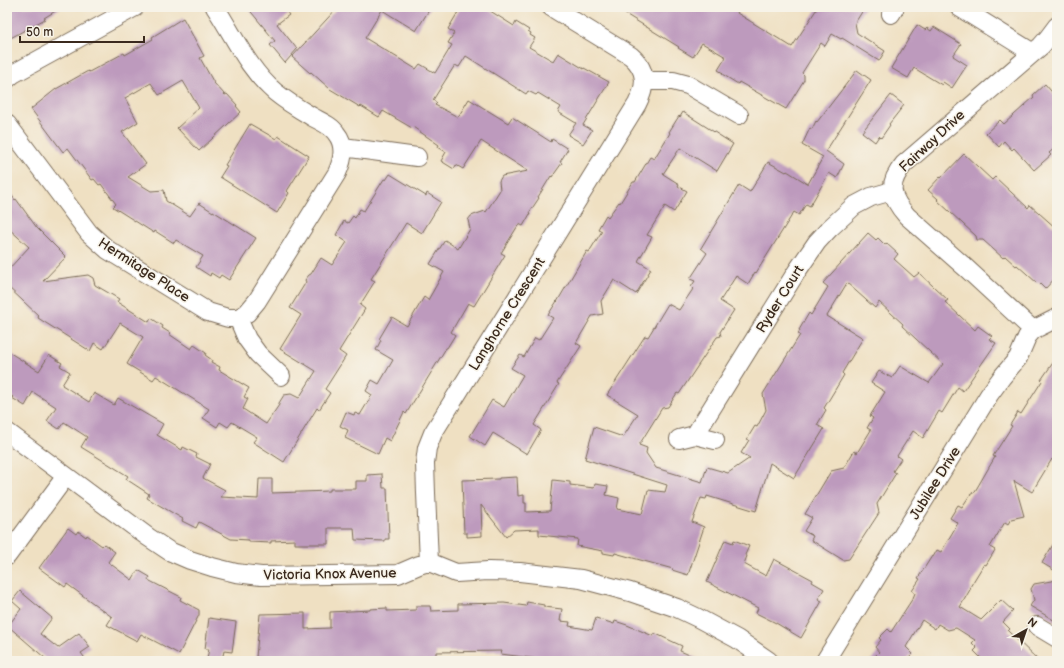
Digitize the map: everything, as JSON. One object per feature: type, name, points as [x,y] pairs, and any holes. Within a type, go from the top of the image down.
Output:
[{"type":"street","points":[[7,79],[13,74],[135,7]]},
{"type":"street","points":[[215,7],[247,60],[265,82],[300,109],[336,132],[340,138],[342,147],[343,156],[337,173],[257,301],[247,313],[238,318],[247,339],[258,354],[281,376]]},
{"type":"street","points":[[551,7],[631,56],[640,65],[644,81],[673,81],[688,85],[739,115]]},
{"type":"street","points":[[958,7],[1033,53]]},
{"type":"street","name":"Fairway Drive","points":[[892,191],[893,182],[897,172],[904,164],[1033,53],[1048,38],[1057,26]]},
{"type":"street","name":"Langhorne Crescent","points":[[430,562],[425,463],[427,448],[433,433],[637,104],[643,91],[644,81]]},
{"type":"street","name":"Hermitage Place","points":[[7,124],[89,233],[108,250],[208,312],[228,318],[238,318]]},
{"type":"street","points":[[342,147],[417,157]]},
{"type":"street","points":[[892,191],[900,208],[907,216],[1033,330],[1057,318]]},
{"type":"street","name":"Ryder Court","points":[[715,440],[687,437],[817,242],[854,206],[871,197],[892,191]]},
{"type":"street","name":"Jubilee Drive","points":[[825,661],[989,395],[1018,358],[1027,337],[1033,330]]},
{"type":"street","name":"Victoria Knox Avenue","points":[[7,432],[148,537],[169,551],[190,560],[236,573],[261,576],[398,574],[430,562]]},
{"type":"street","points":[[7,556],[66,476]]},
{"type":"street","points":[[430,562],[445,570],[456,573],[488,571],[520,572],[581,579],[624,590],[665,604],[698,618],[737,640],[769,661]]},
{"type":"street","points":[[1037,626],[1057,638]]},
{"type":"building","points":[[7,7],[62,7],[44,18],[45,19],[7,40]]},
{"type":"building","points":[[247,7],[283,7],[289,15],[277,24],[297,49],[285,63],[270,45],[275,41]]},
{"type":"building","points":[[338,7],[431,7],[416,31],[382,10],[365,38],[416,69],[420,64],[435,73],[452,45],[448,43],[454,33],[448,29],[461,7],[484,7],[514,26],[516,22],[529,30],[528,31],[531,33],[530,35],[535,38],[529,47],[553,61],[558,53],[609,82],[583,125],[592,130],[583,144],[568,135],[576,123],[558,112],[561,107],[538,93],[536,95],[528,91],[526,94],[466,56],[459,67],[455,65],[433,100],[437,103],[435,105],[458,117],[469,99],[508,123],[512,117],[551,142],[552,139],[568,149],[560,162],[562,163],[552,177],[551,176],[538,197],[539,198],[529,213],[530,214],[523,226],[519,224],[501,253],[505,255],[474,306],[468,303],[451,332],[455,335],[406,414],[404,412],[390,441],[385,438],[378,454],[345,438],[348,430],[340,426],[346,412],[354,415],[355,413],[360,415],[372,395],[366,391],[372,380],[379,384],[393,360],[376,350],[381,340],[379,339],[392,317],[407,326],[424,297],[428,300],[444,272],[430,264],[445,240],[458,249],[470,229],[468,220],[471,216],[485,211],[486,212],[500,190],[499,181],[502,176],[528,171],[481,141],[463,169],[456,165],[454,169],[441,161],[446,152],[438,147],[439,145],[413,127],[412,128],[383,111],[379,117],[330,89],[311,72],[310,73],[292,57]]},
{"type":"building","points":[[614,7],[740,7],[737,13],[792,47],[818,7],[865,7],[855,23],[857,33],[885,51],[879,61],[842,38],[841,39],[832,34],[825,46],[821,43],[802,73],[804,75],[804,80],[786,109],[722,74],[723,73],[718,70],[726,57],[702,43],[693,57]]},
{"type":"building","points":[[183,18],[204,56],[200,58],[214,83],[225,95],[227,94],[241,112],[199,151],[177,128],[199,108],[183,81],[159,95],[151,83],[125,98],[138,122],[122,132],[146,164],[128,177],[151,191],[164,190],[166,201],[190,216],[199,203],[256,238],[229,280],[221,275],[219,278],[211,273],[210,276],[196,267],[203,256],[176,240],[174,243],[155,231],[154,233],[113,207],[116,204],[101,184],[99,185],[94,179],[92,180],[68,148],[63,152],[31,109],[56,89],[124,53],[125,55],[153,39],[152,37]]},
{"type":"building","points":[[917,25],[925,30],[927,28],[931,31],[934,27],[961,44],[953,56],[967,65],[952,88],[943,82],[942,85],[914,68],[908,78],[891,68]]},
{"type":"building","points":[[857,70],[871,80],[826,151],[844,164],[837,178],[829,173],[810,206],[806,204],[799,215],[794,212],[748,284],[736,276],[720,301],[734,310],[720,332],[721,336],[717,337],[679,394],[677,393],[668,407],[662,408],[639,445],[647,448],[646,453],[656,468],[702,482],[707,467],[728,473],[750,458],[741,453],[749,440],[747,439],[755,426],[757,427],[766,410],[763,394],[800,335],[798,334],[799,330],[809,313],[811,315],[828,287],[823,283],[868,233],[876,240],[878,238],[898,254],[894,259],[914,277],[919,273],[948,300],[945,302],[975,330],[978,326],[992,336],[989,339],[996,343],[963,391],[958,387],[942,413],[939,411],[923,438],[913,431],[897,456],[901,459],[893,471],[896,473],[877,504],[879,513],[849,559],[843,560],[811,540],[813,536],[804,531],[812,518],[805,514],[831,471],[844,468],[854,451],[857,453],[871,430],[867,428],[873,418],[870,416],[885,392],[871,383],[879,371],[892,378],[900,366],[929,383],[943,364],[902,326],[903,324],[879,302],[875,308],[847,283],[827,316],[863,338],[842,373],[844,375],[824,408],[826,410],[817,425],[824,429],[794,478],[770,463],[756,511],[707,496],[706,499],[701,498],[692,522],[704,527],[688,575],[672,570],[673,569],[615,553],[614,555],[603,553],[603,551],[577,546],[578,539],[539,535],[539,529],[514,530],[506,537],[481,505],[482,536],[467,537],[467,533],[464,533],[462,480],[517,477],[518,496],[524,495],[526,512],[550,511],[553,480],[570,482],[570,485],[594,488],[595,484],[608,486],[606,495],[619,498],[617,509],[642,514],[648,490],[665,492],[667,485],[585,459],[594,427],[623,437],[638,414],[607,395],[645,336],[648,337],[668,304],[679,310],[693,289],[691,287],[695,281],[690,279],[707,253],[701,248],[739,185],[750,192],[768,162],[786,172],[787,171],[808,184],[823,157],[802,145],[810,128],[812,129],[816,121],[817,122]]},
{"type":"building","points":[[1045,84],[1057,98],[1057,146],[1049,153],[1051,155],[1034,170],[1014,148],[1012,150],[1004,141],[999,147],[986,133],[1000,120],[1004,124],[1034,97],[1033,95]]},
{"type":"building","points":[[891,95],[904,105],[889,124],[890,125],[881,138],[879,136],[875,142],[862,132]]},
{"type":"building","points":[[683,112],[733,144],[717,171],[680,148],[663,174],[687,191],[674,212],[665,206],[647,235],[652,237],[638,261],[651,269],[636,294],[614,280],[601,301],[603,314],[592,316],[576,343],[581,346],[557,383],[559,384],[534,425],[541,430],[527,454],[493,433],[485,446],[470,436],[492,400],[504,407],[523,375],[511,368],[520,355],[524,357],[535,338],[539,340],[553,318],[548,315],[587,251],[589,252],[602,231],[598,229],[606,215],[608,217],[619,202],[620,203],[650,157],[654,159],[670,133],[669,132]]},
{"type":"building","points":[[250,124],[276,139],[278,136],[309,156],[287,191],[289,193],[277,213],[220,177],[227,166],[225,165]]},
{"type":"building","points":[[964,154],[992,180],[995,177],[1028,208],[1030,205],[1057,229],[1057,276],[1045,289],[1005,256],[1003,258],[983,240],[977,240],[976,236],[928,190]]},
{"type":"building","points":[[390,174],[426,196],[427,193],[441,202],[422,233],[406,223],[371,279],[375,281],[360,305],[365,309],[339,351],[346,356],[325,389],[330,393],[319,410],[317,408],[284,462],[253,442],[257,437],[232,422],[228,427],[220,422],[217,427],[203,418],[209,409],[156,376],[153,380],[127,364],[143,337],[120,323],[103,349],[94,343],[90,351],[38,318],[39,316],[7,286],[7,271],[29,247],[7,227],[7,189],[37,228],[66,257],[43,281],[88,275],[93,278],[95,285],[119,299],[117,302],[149,322],[151,318],[163,326],[162,328],[170,333],[169,334],[191,349],[194,345],[206,353],[205,355],[212,360],[211,362],[220,367],[219,370],[249,388],[244,397],[248,399],[243,409],[266,424],[284,395],[291,394],[299,398],[316,371],[280,349],[301,315],[290,308],[306,282],[305,280],[311,274],[321,258],[332,265],[347,242],[336,235],[344,221],[348,223],[353,216],[355,218],[360,209],[364,211],[384,179],[386,180]]},
{"type":"building","points":[[7,351],[39,371],[49,355],[62,363],[60,366],[70,372],[62,385],[89,402],[94,393],[114,405],[118,398],[163,424],[157,435],[182,450],[183,447],[197,454],[196,457],[210,464],[203,478],[225,490],[221,497],[258,499],[259,479],[272,479],[272,493],[330,491],[330,489],[356,489],[356,481],[367,481],[367,475],[382,474],[383,488],[387,488],[389,539],[385,539],[385,541],[355,540],[354,528],[328,528],[328,544],[295,544],[295,540],[271,541],[271,543],[249,542],[249,540],[231,539],[199,522],[196,528],[182,521],[183,519],[147,498],[149,494],[126,479],[128,476],[81,447],[87,437],[64,422],[59,429],[47,421],[56,407],[33,392],[25,406],[12,398],[13,397],[7,393]]},
{"type":"building","points":[[1057,357],[1057,462],[1052,459],[1032,492],[1014,481],[1024,516],[1011,519],[1008,524],[1005,522],[990,547],[995,550],[986,565],[984,564],[960,607],[981,620],[1001,600],[1013,611],[1003,622],[1010,629],[1008,631],[1039,661],[984,661],[974,651],[977,648],[972,643],[975,640],[956,628],[948,630],[938,624],[935,629],[922,620],[906,647],[913,654],[906,661],[870,661],[879,652],[875,647],[881,640],[879,638],[888,629],[891,632],[913,598],[915,593],[912,591],[920,579],[918,578],[937,550],[941,552],[958,523],[950,518],[958,505],[962,507],[972,492],[974,493],[995,457],[993,456],[1012,426],[1010,425],[1018,412],[1021,414],[1042,381],[1041,380]]},
{"type":"building","points":[[68,528],[76,534],[78,531],[86,537],[87,535],[102,546],[104,544],[115,552],[108,562],[132,580],[138,570],[150,577],[148,580],[181,597],[180,600],[199,610],[199,615],[179,654],[141,634],[137,641],[107,625],[112,617],[67,584],[65,587],[39,568]]},
{"type":"building","points":[[1057,538],[1057,572],[1042,563]]},
{"type":"building","points":[[725,540],[733,543],[734,540],[749,546],[745,555],[747,556],[744,564],[766,576],[774,559],[813,580],[812,582],[824,589],[818,599],[822,601],[801,638],[756,613],[758,608],[707,582]]},
{"type":"building","points":[[1057,580],[1057,622],[1030,606],[1034,600],[1031,589],[1034,584]]},
{"type":"building","points":[[20,591],[52,618],[40,634],[58,648],[79,633],[90,647],[81,653],[87,661],[41,661],[45,658],[8,626],[21,609],[12,601]]},
{"type":"building","points":[[527,602],[544,605],[544,607],[562,609],[560,621],[570,622],[569,626],[592,630],[596,618],[614,624],[615,621],[653,636],[654,633],[682,646],[680,651],[704,661],[553,661],[501,654],[502,651],[436,652],[436,661],[302,661],[256,657],[260,614],[305,613],[305,629],[330,628],[330,612],[387,608],[387,611],[416,610],[416,606],[430,606],[431,611],[458,610],[458,604],[504,603],[526,606]]},
{"type":"building","points":[[209,618],[236,622],[232,652],[224,651],[222,660],[207,658],[209,649],[205,649]]}]
